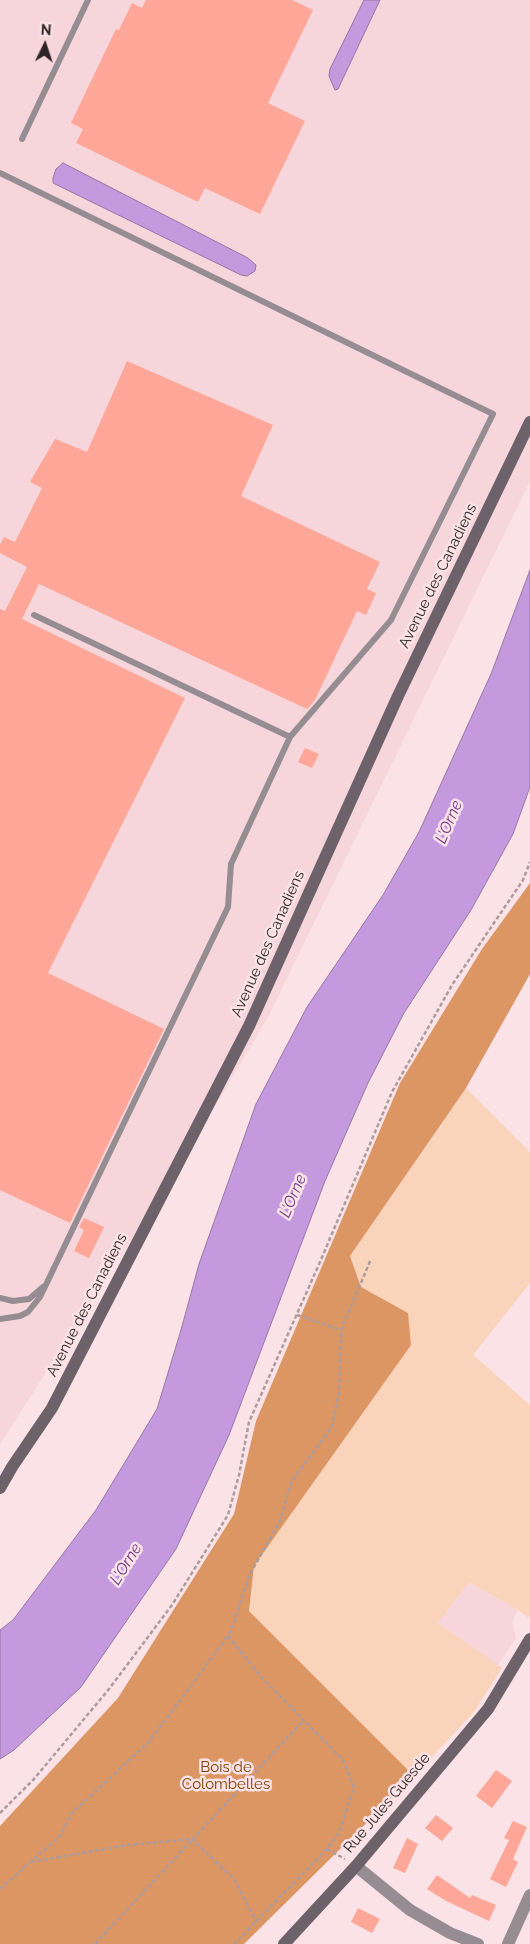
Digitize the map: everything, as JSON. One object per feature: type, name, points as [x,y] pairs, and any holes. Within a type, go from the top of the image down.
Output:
[{"type":"street","name":"Avenue des Canadiens","points":[[0,1488],[52,1408],[249,1026],[398,696],[530,422]]},
{"type":"street","name":"Avenue des Canadiens","points":[[0,1478],[12,1467]]},
{"type":"street","name":"Rue Jules Guesde","points":[[284,1944],[356,1866],[488,1709],[530,1639]]},
{"type":"street","points":[[356,1866],[410,1910],[450,1933],[478,1944]]},
{"type":"street","points":[[508,1944],[530,1895]]},
{"type":"lane","points":[[22,139],[88,0]]},
{"type":"lane","points":[[0,174],[494,414],[391,620],[290,737],[231,864],[228,908],[40,1297],[28,1312],[20,1316],[0,1319]]},
{"type":"lane","points":[[34,615],[290,737]]},
{"type":"lane","points":[[0,1298],[14,1301],[29,1299],[46,1284]]},
{"type":"path","points":[[0,1813],[34,1779],[109,1689],[172,1605],[228,1515],[240,1475],[249,1422],[392,1092],[452,985],[523,880],[530,862]]},
{"type":"path","points":[[0,1889],[60,1836],[72,1813],[149,1742],[228,1636],[236,1621],[238,1608],[250,1574],[280,1521],[291,1482],[332,1427],[339,1393],[342,1330],[371,1259]]},
{"type":"path","points":[[297,1315],[342,1330]]},
{"type":"path","points":[[228,1636],[262,1678],[344,1760],[354,1787],[338,1833],[327,1849],[234,1944]]},
{"type":"path","points":[[94,1944],[304,1720]]},
{"type":"path","points":[[29,1863],[128,1845],[192,1839],[234,1879],[256,1922]]},
{"type":"path","points":[[327,1849],[356,1866]]},
{"type":"shaded area","points":[[0,0],[530,0],[530,481],[268,1017],[193,1143],[0,1444]]},
{"type":"shaded area","points":[[466,1088],[530,1152],[530,1283],[473,1355],[530,1405],[530,1616],[529,1618],[469,1582],[438,1623],[502,1668],[473,1713],[414,1776],[249,1611],[254,1566],[315,1478],[408,1313],[361,1287],[350,1256]]},
{"type":"shaded area","points":[[469,1582],[518,1610],[512,1622],[516,1638],[497,1666],[438,1623]]},
{"type":"green space","name":"Bois de Colombelles","points":[[530,883],[530,974],[466,1088],[350,1256],[361,1287],[408,1313],[411,1345],[254,1566],[249,1611],[414,1776],[244,1944],[0,1944],[0,1826],[118,1698],[234,1514],[256,1421],[400,1083],[482,949]]},
{"type":"water","points":[[364,0],[380,0],[338,89],[335,90],[329,76],[330,69]]},
{"type":"water","points":[[63,163],[248,258],[256,265],[255,271],[247,276],[241,275],[53,183],[56,169]]},
{"type":"water","name":"L'Orne","points":[[530,570],[530,787],[513,834],[471,910],[404,1013],[368,1083],[325,1181],[229,1435],[176,1549],[81,1687],[14,1750],[0,1759],[0,1630],[13,1620],[96,1510],[157,1409],[199,1264],[256,1104],[307,1007],[383,895],[419,832],[491,674]]},
{"type":"building","points":[[146,0],[292,0],[313,10],[268,103],[305,121],[260,214],[205,188],[198,202],[76,143],[83,129],[71,123],[116,29],[119,30],[132,3],[142,8]]},
{"type":"building","points":[[127,361],[273,425],[241,496],[380,562],[367,589],[376,593],[366,615],[357,611],[315,700],[307,709],[39,584],[22,619],[185,698],[48,973],[164,1029],[70,1223],[0,1190],[0,609],[5,611],[27,567],[0,553],[0,545],[4,537],[15,542],[42,488],[30,482],[55,439],[87,452]]},
{"type":"building","points":[[305,748],[319,754],[312,768],[298,762]]},
{"type":"building","points":[[84,1218],[104,1227],[89,1258],[74,1251],[84,1230],[79,1227]]},
{"type":"building","points":[[496,1770],[512,1781],[492,1808],[476,1796]]},
{"type":"building","points":[[436,1815],[453,1828],[442,1841],[425,1828]]},
{"type":"building","points":[[513,1821],[527,1827],[513,1859],[518,1862],[506,1887],[490,1879],[509,1840],[504,1838]]},
{"type":"building","points":[[407,1838],[418,1844],[405,1873],[393,1868]]},
{"type":"building","points":[[437,1875],[470,1898],[472,1895],[496,1905],[489,1921],[446,1901],[427,1889]]},
{"type":"building","points":[[358,1908],[380,1919],[372,1933],[351,1922]]}]
